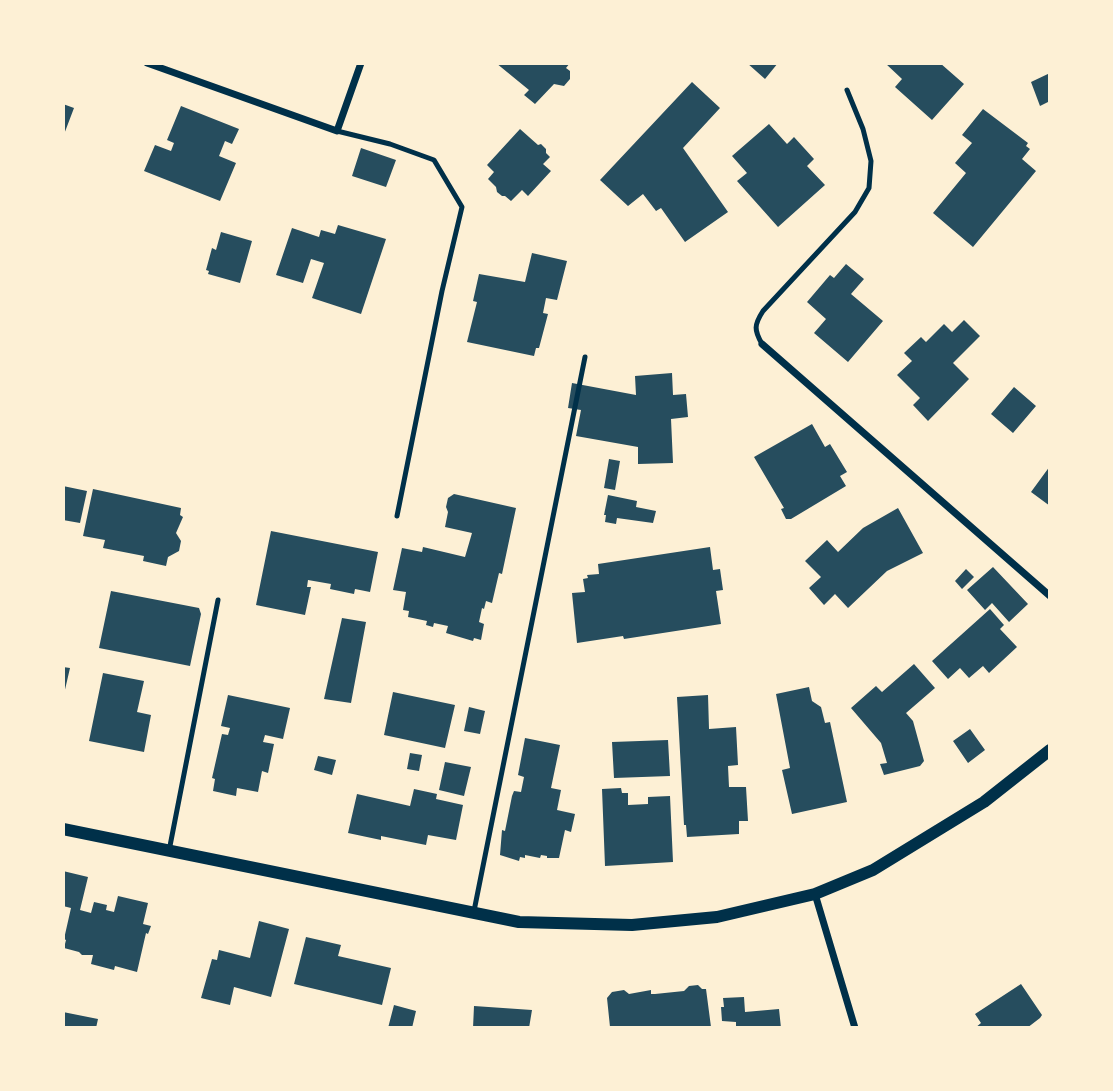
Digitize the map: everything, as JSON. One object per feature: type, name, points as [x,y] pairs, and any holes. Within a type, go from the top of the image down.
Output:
[{"type":"street","points":[[147,63],[337,131],[361,63]]},
{"type":"street","points":[[762,344],[1050,596]]},
{"type":"street","points":[[63,829],[519,922],[632,925],[717,917],[815,894],[884,863],[984,802],[1050,750]]},
{"type":"street","points":[[815,894],[855,1028]]},
{"type":"lane","points":[[762,344],[755,331],[756,322],[763,311],[855,212],[869,188],[871,161],[863,129],[847,90]]},
{"type":"lane","points":[[337,131],[390,144],[434,160],[462,207],[442,291],[397,516]]},
{"type":"lane","points":[[473,914],[585,357]]},
{"type":"lane","points":[[169,851],[218,600]]},
{"type":"building","points":[[496,63],[570,63],[566,68],[570,71],[570,79],[564,86],[554,84],[535,104],[524,95],[529,90]]},
{"type":"building","points":[[747,63],[778,63],[765,79]]},
{"type":"building","points":[[885,63],[940,63],[964,84],[932,120],[895,87],[902,79]]},
{"type":"building","points":[[1050,73],[1050,101],[1040,106],[1031,82]]},
{"type":"building","points":[[692,82],[720,108],[683,148],[728,212],[685,242],[661,208],[656,211],[643,194],[628,206],[600,180]]},
{"type":"building","points":[[63,104],[74,108],[63,137]]},
{"type":"building","points":[[181,106],[239,129],[232,144],[225,141],[219,156],[236,163],[220,201],[144,171],[155,145],[171,151],[174,143],[167,140]]},
{"type":"building","points":[[983,109],[1028,143],[1026,146],[1030,149],[1022,159],[1036,171],[973,247],[933,213],[966,173],[955,163],[972,143],[962,135]]},
{"type":"building","points":[[769,124],[787,144],[794,137],[814,159],[807,166],[825,185],[778,227],[737,181],[747,173],[732,156]]},
{"type":"building","points":[[520,129],[546,149],[550,157],[543,164],[551,171],[528,196],[522,190],[511,201],[497,192],[488,179],[494,172],[487,165]]},
{"type":"building","points":[[361,148],[396,160],[386,187],[352,176]]},
{"type":"building","points":[[338,225],[386,239],[361,314],[312,298],[324,263],[311,259],[303,283],[276,275],[292,228],[319,237],[321,230],[335,234]]},
{"type":"building","points":[[221,232],[252,241],[240,283],[208,274],[209,271],[206,270],[212,248],[216,250]]},
{"type":"building","points":[[532,253],[567,261],[557,300],[546,298],[543,313],[548,314],[539,348],[536,348],[534,356],[467,342],[477,302],[473,301],[479,274],[525,282]]},
{"type":"building","points":[[846,264],[864,279],[851,294],[883,321],[848,362],[814,333],[826,319],[807,302],[830,275],[834,278]]},
{"type":"building","points":[[964,320],[980,336],[953,363],[969,379],[928,421],[913,405],[920,398],[897,375],[912,361],[904,353],[921,337],[926,342],[944,324],[952,332]]},
{"type":"building","points":[[672,373],[673,395],[686,394],[688,417],[671,419],[673,463],[638,464],[638,447],[576,436],[581,410],[568,408],[572,383],[636,395],[635,376]]},
{"type":"building","points":[[1014,387],[1036,406],[1013,433],[991,414]]},
{"type":"building","points":[[812,424],[825,447],[830,444],[847,472],[840,476],[846,486],[791,519],[786,519],[781,509],[784,508],[754,457]]},
{"type":"building","points":[[609,459],[620,461],[615,490],[604,488]]},
{"type":"building","points":[[1050,466],[1050,506],[1031,492]]},
{"type":"building","points":[[63,486],[87,491],[80,523],[63,520]]},
{"type":"building","points":[[93,489],[181,508],[180,515],[183,517],[176,533],[181,541],[179,551],[168,557],[166,566],[143,561],[144,556],[103,548],[105,540],[83,536]]},
{"type":"building","points":[[454,494],[516,508],[502,574],[499,573],[492,603],[486,601],[484,609],[482,608],[479,622],[484,624],[481,640],[474,638],[473,641],[446,633],[448,626],[434,623],[433,627],[426,625],[427,621],[408,617],[409,611],[403,610],[406,592],[393,590],[402,548],[422,552],[423,547],[465,557],[472,533],[445,527],[448,498]]},
{"type":"building","points":[[608,495],[637,501],[636,507],[656,511],[653,523],[617,518],[616,524],[605,522]]},
{"type":"building","points":[[898,508],[923,553],[887,571],[848,608],[835,594],[824,605],[809,588],[821,577],[805,561],[827,540],[838,552],[863,528]]},
{"type":"building","points":[[271,531],[378,552],[370,592],[355,589],[354,594],[330,589],[331,584],[308,580],[307,587],[311,587],[305,615],[256,605]]},
{"type":"building","points":[[710,547],[713,570],[720,569],[723,590],[716,591],[721,624],[624,639],[623,636],[577,643],[572,593],[585,592],[583,579],[588,578],[587,575],[599,574],[598,564]]},
{"type":"building","points":[[993,567],[1028,604],[1009,622],[992,603],[985,610],[967,590]]},
{"type":"building","points":[[966,569],[974,577],[962,589],[955,581]]},
{"type":"building","points":[[111,591],[199,608],[201,614],[190,666],[99,648]]},
{"type":"building","points":[[990,609],[1004,625],[1000,629],[1017,647],[989,673],[983,666],[969,678],[960,668],[948,679],[932,661]]},
{"type":"building","points":[[342,618],[366,622],[351,703],[324,699]]},
{"type":"building","points":[[914,664],[935,688],[906,713],[913,721],[924,761],[920,766],[884,775],[880,764],[887,763],[881,743],[851,708],[876,686],[882,692]]},
{"type":"building","points":[[63,667],[70,668],[64,694],[63,694]]},
{"type":"building","points":[[103,673],[144,681],[137,712],[151,715],[144,752],[89,741]]},
{"type":"building","points":[[809,687],[812,701],[821,707],[825,723],[830,722],[847,802],[792,814],[782,770],[790,768],[776,694]]},
{"type":"building","points":[[393,692],[455,705],[445,748],[384,735]]},
{"type":"building","points":[[228,695],[290,708],[283,739],[265,735],[263,742],[274,744],[268,773],[262,771],[258,792],[237,788],[236,796],[213,791],[215,779],[212,778],[222,734],[228,735],[230,728],[221,726]]},
{"type":"building","points":[[708,695],[709,729],[736,727],[738,765],[728,766],[729,787],[746,787],[748,821],[739,821],[739,834],[687,837],[684,825],[677,697]]},
{"type":"building","points":[[469,707],[485,711],[480,734],[464,731]]},
{"type":"building","points":[[970,729],[985,750],[968,763],[953,741]]},
{"type":"building","points":[[525,738],[560,745],[551,788],[561,790],[557,810],[575,814],[571,832],[565,830],[559,858],[525,855],[525,858],[520,857],[519,861],[500,855],[502,830],[505,831],[512,796],[514,791],[521,792],[524,777],[518,775]]},
{"type":"building","points":[[668,740],[670,776],[614,778],[612,742]]},
{"type":"building","points":[[410,753],[422,755],[419,771],[407,769]]},
{"type":"building","points":[[318,756],[336,760],[332,775],[314,770]]},
{"type":"building","points":[[445,762],[471,767],[464,796],[439,790]]},
{"type":"building","points":[[621,788],[622,793],[628,793],[628,805],[648,804],[648,797],[670,796],[673,862],[605,866],[602,789]]},
{"type":"building","points":[[414,789],[437,794],[436,799],[463,805],[456,840],[428,835],[426,845],[348,833],[357,794],[410,806]]},
{"type":"building","points":[[63,871],[88,877],[80,910],[91,913],[94,902],[107,905],[106,910],[114,912],[118,896],[148,903],[143,924],[151,926],[148,934],[146,933],[137,972],[115,966],[114,970],[91,964],[93,955],[82,955],[64,948],[71,908],[63,906]]},
{"type":"building","points":[[259,921],[289,929],[271,997],[234,987],[230,1005],[201,998],[212,959],[217,960],[219,950],[250,958]]},
{"type":"building","points":[[306,937],[341,945],[338,956],[391,968],[382,1005],[294,984]]},
{"type":"building","points":[[1021,984],[1042,1015],[1040,1018],[1027,1028],[975,1028],[981,1023],[975,1014]]},
{"type":"building","points":[[698,985],[706,989],[711,1027],[610,1027],[607,998],[612,992],[624,990],[629,994],[651,990],[651,994],[655,994],[684,991],[689,986]]},
{"type":"building","points":[[744,997],[745,1012],[779,1009],[781,1028],[736,1028],[736,1022],[722,1021],[723,998]]},
{"type":"building","points":[[394,1005],[416,1011],[412,1028],[388,1028]]},
{"type":"building","points":[[474,1006],[532,1010],[529,1028],[473,1028]]},
{"type":"building","points":[[63,1012],[98,1019],[96,1028],[63,1028]]}]
